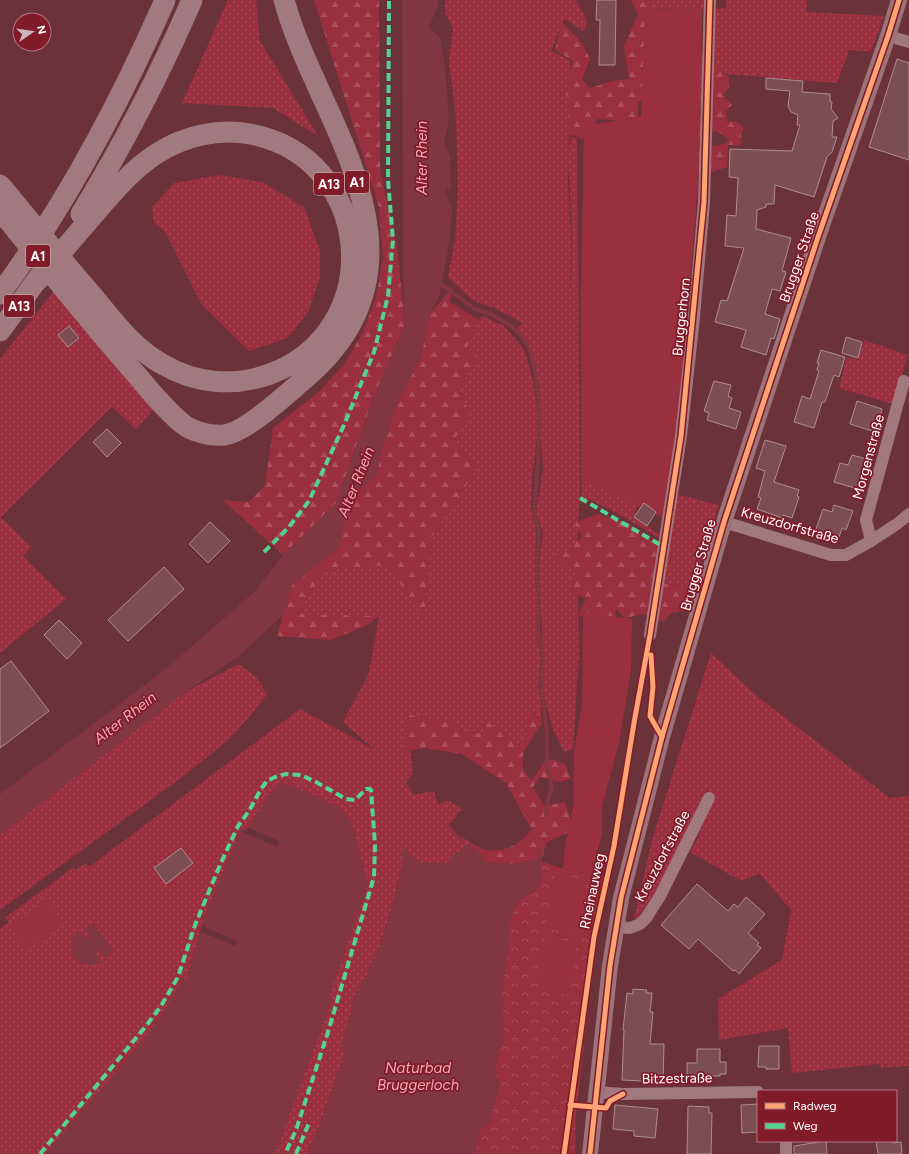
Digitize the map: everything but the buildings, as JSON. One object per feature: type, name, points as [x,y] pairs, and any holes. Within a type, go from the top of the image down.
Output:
[{"type":"highway","name":"A1","points":[[0,273],[39,239],[108,120],[141,55],[165,0]]},
{"type":"highway","name":"A1","points":[[37,281],[73,228],[112,161],[163,64],[192,0]]},
{"type":"highway","name":"A1","points":[[79,293],[125,362],[179,420],[192,430],[209,435],[226,434],[245,427],[321,364],[343,338],[354,320],[366,283],[369,260],[366,220],[359,190],[350,162],[301,49],[284,0]]},
{"type":"highway","name":"A13","points":[[0,331],[37,281],[118,186],[137,168],[156,154],[185,140],[206,134],[230,132],[255,135],[275,141],[296,153],[317,170],[326,180],[340,201],[348,225],[352,251],[350,277],[343,304],[331,327],[314,348],[301,358],[274,372],[250,380],[232,383],[209,382],[190,377],[164,366],[144,352],[79,293],[3,201]]},
{"type":"highway","name":"A13","points":[[0,294],[39,239]]},
{"type":"main road","name":"Brugger Straße","points":[[590,1154],[610,966],[616,927],[625,883],[662,737],[724,522],[818,237],[888,36],[899,0]]},
{"type":"street","name":"Bruggerhorn","points":[[650,635],[681,436],[694,317],[704,202],[710,0]]},
{"type":"street","points":[[888,36],[909,42]]},
{"type":"street","name":"Morgenstraße","points":[[871,541],[866,520],[904,381]]},
{"type":"street","name":"Kreuzdorfstraße","points":[[724,522],[831,555],[846,556],[897,524],[909,514]]},
{"type":"street","name":"Kreuzdorfstraße","points":[[616,927],[630,928],[640,924],[646,918],[660,896],[709,798]]},
{"type":"street","name":"Bitzestraße","points":[[596,1092],[623,1094],[757,1092]]},
{"type":"street","points":[[786,1142],[786,1154]]},
{"type":"green space","points":[[228,0],[256,0],[260,41],[318,136],[273,108],[182,103]]},
{"type":"green space","points":[[314,0],[379,0],[380,170],[397,247],[405,324],[373,399],[336,503],[283,555],[223,500],[249,502],[265,485],[273,428],[319,392],[345,363],[362,334],[376,297],[383,258],[379,207]]},
{"type":"green space","points":[[445,0],[576,0],[587,21],[584,31],[564,19],[551,51],[570,60],[569,154],[571,137],[577,138],[580,489],[577,549],[579,656],[573,749],[564,752],[553,729],[543,694],[542,625],[538,572],[543,533],[536,512],[543,470],[538,394],[532,353],[517,328],[523,323],[494,308],[471,299],[448,277],[455,239],[458,187],[456,117],[449,61],[453,28],[445,13]],"holes":[[[569,164],[572,243],[570,306],[571,240],[568,180]]]},
{"type":"green space","points":[[631,0],[651,0],[650,4],[660,37],[651,88],[638,103],[638,122],[597,119],[588,141],[569,134],[566,87],[573,61],[555,50],[562,22],[582,43],[590,59],[582,79],[590,88],[612,81],[629,79],[624,46],[638,14]]},
{"type":"green space","points":[[651,0],[707,0],[707,9],[651,8]]},
{"type":"green space","points":[[726,0],[807,0],[806,12],[884,16],[871,52],[849,50],[837,83],[713,73],[714,9],[726,8]]},
{"type":"green space","points":[[645,8],[702,10],[698,187],[677,435],[664,518],[581,480],[581,290],[584,126],[641,117]]},
{"type":"green space","points":[[690,55],[704,55],[718,65],[729,78],[729,88],[723,95],[732,105],[726,111],[727,122],[736,121],[744,128],[741,133],[742,145],[728,145],[727,167],[713,172],[697,171],[691,155],[707,147],[725,144],[729,139],[718,132],[708,131],[700,137],[689,133],[689,120],[701,118],[702,108],[698,109]]},
{"type":"green space","points":[[220,175],[262,182],[304,207],[320,251],[320,277],[308,312],[288,338],[249,351],[202,305],[166,233],[154,222],[152,207],[174,183]]},
{"type":"green space","points":[[453,287],[450,302],[479,320],[467,347],[478,358],[459,390],[470,413],[455,439],[477,469],[431,538],[424,617],[387,565],[323,571],[297,614],[379,616],[364,627],[330,640],[277,636],[292,585],[339,547],[350,496],[377,475],[380,457],[396,405],[421,357],[429,315]]},
{"type":"green space","points":[[55,290],[154,409],[136,429],[112,407],[1,517],[31,547],[23,556],[66,599],[0,653],[0,359]]},
{"type":"green space","points":[[482,316],[504,326],[524,349],[533,380],[539,421],[532,478],[531,508],[536,530],[535,582],[538,596],[537,639],[541,658],[538,686],[541,701],[541,721],[531,711],[523,748],[512,738],[487,722],[483,733],[459,732],[455,722],[406,714],[413,773],[406,783],[414,795],[434,791],[438,805],[447,800],[462,809],[449,825],[465,845],[462,851],[452,855],[449,863],[422,862],[411,857],[404,861],[380,945],[370,965],[369,971],[355,995],[350,1015],[344,1056],[318,1129],[307,1154],[0,1154],[0,929],[9,922],[6,917],[74,867],[76,870],[86,863],[89,867],[300,709],[375,750],[343,722],[369,673],[379,616],[297,614],[323,571],[387,565],[424,617],[431,538],[477,469],[455,439],[470,413],[459,390],[478,358],[467,347]]},
{"type":"green space","points":[[864,340],[908,355],[893,404],[839,388],[847,357],[858,360]]},
{"type":"green space","points":[[581,466],[597,468],[640,501],[633,517],[660,535],[658,537],[608,508],[582,497]]},
{"type":"green space","points":[[675,494],[719,505],[691,589],[662,582]]},
{"type":"green space","points":[[598,514],[630,524],[673,557],[664,583],[691,589],[683,611],[671,613],[663,622],[643,614],[625,618],[616,609],[614,625],[578,615],[586,599],[569,591],[578,570],[562,565],[554,559],[583,537],[574,523]]},
{"type":"green space","points":[[583,612],[632,619],[631,671],[619,742],[602,807],[602,833],[592,874],[563,869],[565,846],[573,806],[574,751],[582,704]]},
{"type":"green space","points":[[711,653],[758,697],[890,798],[909,796],[909,1066],[881,1068],[880,1064],[792,1073],[788,1028],[719,1040],[718,999],[782,960],[791,910],[760,874],[741,881],[690,852],[699,835],[713,795],[707,790],[665,877],[637,919],[634,918],[652,840]]},
{"type":"green space","points":[[239,664],[257,678],[267,695],[232,737],[185,775],[0,910],[0,835],[187,691]]},
{"type":"green space","points":[[531,711],[542,723],[523,753],[523,770],[532,781],[547,758],[565,764],[571,779],[559,782],[540,777],[533,787],[544,806],[565,802],[574,830],[547,842],[541,861],[530,860],[515,864],[484,862],[469,843],[465,845],[459,835],[480,848],[494,851],[512,846],[523,839],[532,830],[506,783],[462,754],[425,748],[405,751],[406,714],[455,722],[459,732],[483,733],[487,722],[512,738],[523,748]]},
{"type":"green space","points":[[540,861],[563,869],[603,877],[576,1115],[575,1154],[475,1154],[479,1131],[491,1121],[495,1097],[498,1093],[499,1084],[495,1068],[504,1031],[502,990],[509,945],[509,925],[515,907],[521,899],[536,890],[542,864]]},
{"type":"green space","points":[[554,875],[587,880],[579,933],[546,928]]},
{"type":"green space","points":[[47,900],[64,924],[27,951],[9,927]]},
{"type":"green space","points":[[545,938],[577,942],[569,995],[537,991]]},
{"type":"water","name":"Alter Rhein","points":[[402,0],[438,0],[438,6],[429,27],[440,38],[445,66],[449,121],[444,142],[450,157],[451,188],[445,189],[452,210],[450,239],[439,297],[429,315],[421,357],[396,405],[380,457],[377,475],[350,496],[339,547],[292,585],[284,614],[238,657],[187,691],[0,835],[0,794],[162,672],[234,610],[255,591],[283,555],[336,503],[373,399],[405,324],[403,276]]},
{"type":"water","points":[[286,784],[308,792],[338,807],[352,823],[368,885],[330,994],[331,1003],[275,1154],[45,1154],[149,1033],[167,1007],[182,978],[186,980],[199,934],[201,934],[205,925],[202,923],[240,831],[245,833],[266,799],[278,785]]},
{"type":"water","name":"Naturbad Bruggerloch","points":[[469,843],[483,856],[485,862],[515,864],[530,860],[540,861],[542,864],[539,886],[536,890],[521,899],[515,907],[509,925],[509,945],[502,990],[504,1042],[501,1046],[495,1068],[499,1088],[495,1097],[491,1121],[479,1131],[475,1154],[307,1154],[318,1129],[344,1056],[344,1051],[341,1048],[355,995],[369,971],[370,965],[380,945],[394,900],[404,861],[400,852],[406,848],[411,857],[422,862],[449,863],[452,855],[458,853]]},
{"type":"water","points":[[93,923],[114,951],[105,957],[100,950],[96,953],[102,962],[94,965],[86,965],[75,957],[71,945],[79,931],[85,939],[90,936],[85,929]]},
{"type":"pier","points":[[247,827],[279,841],[277,847],[240,831],[240,829],[245,831]]},
{"type":"pier","points":[[203,924],[205,927],[238,941],[235,946],[202,932],[199,934]]},
{"type":"waterway","points":[[437,284],[444,286],[475,309],[491,314],[510,325],[521,335],[530,350],[536,377],[540,411],[534,512],[539,531],[537,575],[539,594],[538,628],[543,660],[541,685],[547,731],[547,765],[552,787],[548,799],[546,815]]},
{"type":"waterway","points":[[540,850],[540,861]]},
{"type":"marked path","points":[[264,552],[288,528],[309,501],[344,425],[374,352],[388,296],[393,240],[388,180],[389,0]]},
{"type":"marked path","points":[[580,498],[664,547]]},
{"type":"marked path","points":[[40,1154],[161,1006],[178,977],[195,925],[238,826],[267,781],[286,774],[301,775],[346,799],[355,800],[366,789],[370,789],[375,845],[374,877],[328,1032],[296,1130],[285,1154]]},
{"type":"marked path","points":[[296,1154],[309,1123]]},
{"type":"cycle path","name":"Rheinauweg","points":[[564,1154],[594,937],[614,846],[650,635],[681,436],[704,202],[710,0]]},
{"type":"cycle path","points":[[590,1154],[610,966],[621,898],[662,737],[724,522],[818,237],[888,36],[899,0]]},
{"type":"cycle path","points":[[651,655],[653,687],[650,716],[662,737]]},
{"type":"cycle path","points":[[570,1105],[606,1108],[610,1101],[623,1094]]}]
